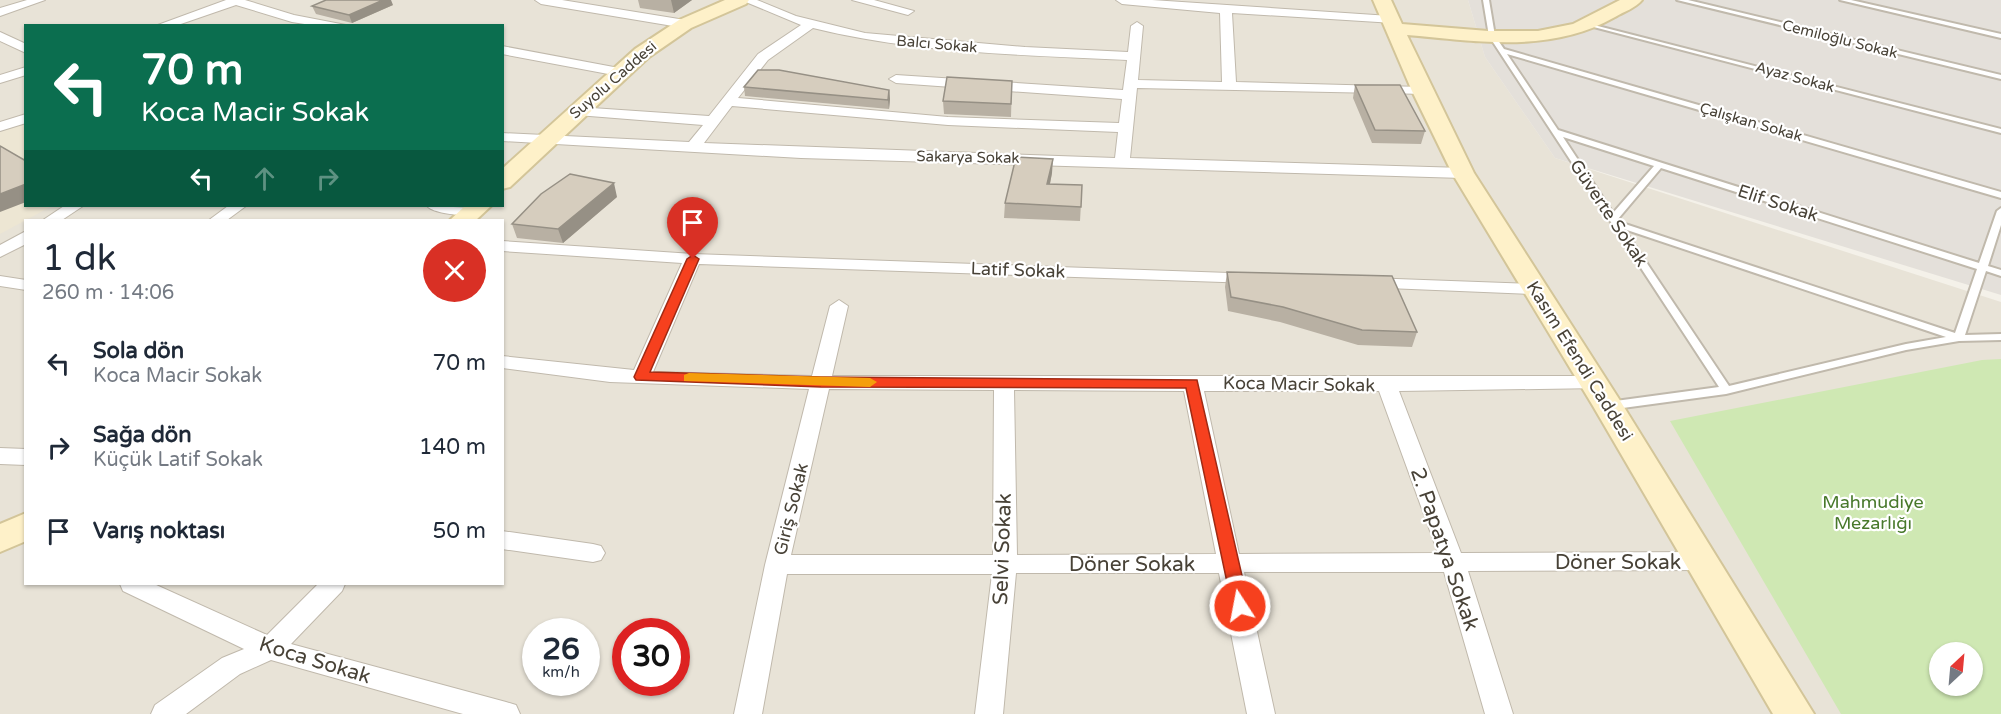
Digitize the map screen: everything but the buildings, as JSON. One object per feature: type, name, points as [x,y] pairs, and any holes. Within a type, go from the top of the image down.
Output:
[{"type":"street","points":[[0,12],[39,0]]},
{"type":"street","points":[[167,24],[236,0],[292,18],[332,24]]},
{"type":"street","points":[[541,0],[685,24]]},
{"type":"street","name":"Suyolu Caddesi","points":[[504,181],[620,72],[663,37],[685,24],[740,0]]},
{"type":"street","name":"Balcı Sokak","points":[[747,0],[810,24],[865,37],[1025,51],[1133,56]]},
{"type":"street","points":[[858,0],[908,11]]},
{"type":"street","points":[[1122,0],[1226,10],[1388,16],[1497,43],[1578,29],[1633,0]]},
{"type":"street","points":[[1226,10],[1229,86]]},
{"type":"street","name":"Kasım Efendi Caddesi","points":[[1388,16],[1422,91],[1463,172],[1703,561],[1794,714]]},
{"type":"street","points":[[277,24],[292,18]]},
{"type":"street","points":[[693,147],[763,57],[810,24]]},
{"type":"street","points":[[1122,160],[1137,26]]},
{"type":"street","points":[[0,36],[24,48]]},
{"type":"street","points":[[504,50],[620,72]]},
{"type":"street","points":[[0,79],[24,72]]},
{"type":"street","points":[[896,80],[1130,90],[1229,86],[1422,91]]},
{"type":"street","points":[[730,102],[948,121],[1126,128]]},
{"type":"street","points":[[577,111],[714,121]]},
{"type":"street","points":[[0,128],[24,119]]},
{"type":"street","name":"Sakarya Sokak","points":[[504,137],[693,147],[1463,172]]},
{"type":"street","points":[[53,219],[73,207]]},
{"type":"street","points":[[218,219],[236,207]]},
{"type":"street","points":[[441,207],[471,212]]},
{"type":"street","points":[[0,252],[24,237]]},
{"type":"street","name":"Latif Sokak","points":[[504,246],[693,259],[1273,279]]},
{"type":"street","points":[[641,377],[693,259]]},
{"type":"street","points":[[0,281],[24,285]]},
{"type":"street","points":[[1356,282],[1534,289]]},
{"type":"street","name":"Giriş Sokak","points":[[747,714],[777,565],[839,306]]},
{"type":"street","name":"Koca Macir Sokak","points":[[504,362],[641,377],[821,382],[1387,385],[1601,394]]},
{"type":"street","name":"Selvi Sokak","points":[[988,714],[1005,564],[1004,383]]},
{"type":"street","points":[[1192,383],[1232,563],[1261,714]]},
{"type":"street","name":"2. Papatya Sokak","points":[[1387,385],[1452,562],[1499,714]]},
{"type":"street","points":[[0,456],[24,458]]},
{"type":"street","points":[[504,540],[593,553]]},
{"type":"street","name":"Döner Sokak","points":[[777,565],[1703,561]]},
{"type":"street","name":"Koca Sokak","points":[[134,585],[270,649],[490,712]]},
{"type":"street","points":[[165,714],[231,666],[270,649],[332,585]]},
{"type":"lane","points":[[1486,0],[1497,43]]},
{"type":"lane","name":"Cemiloğlu Sokak","points":[[1680,0],[2001,77]]},
{"type":"lane","points":[[1843,0],[2001,36]]},
{"type":"lane","name":"Ayaz Sokak","points":[[1588,24],[2001,131]]},
{"type":"lane","name":"Güverte Sokak","points":[[1497,43],[1726,390]]},
{"type":"lane","name":"Çalışkan Sokak","points":[[1497,43],[2001,195]]},
{"type":"lane","name":"Elif Sokak","points":[[1556,132],[2001,273]]},
{"type":"lane","points":[[1659,165],[1615,221],[1959,338]]},
{"type":"lane","points":[[1959,338],[2001,211]]},
{"type":"lane","points":[[1601,394],[1726,390],[1906,347],[1959,338],[2001,337]]},
{"type":"shaded area","points":[[0,0],[1468,0],[1485,57],[1555,158],[2001,302],[2001,714],[0,714]]},
{"type":"shaded area","points":[[1468,0],[2001,0],[2001,295],[1555,158],[1485,57]]},
{"type":"shaded area","points":[[24,123],[24,207],[50,207],[24,219],[0,234],[0,132]]},
{"type":"green space","name":"Mahmudiye Mezarlığı","points":[[2001,359],[2001,714],[1841,714],[1670,421],[1982,360]]},
{"type":"slow traffic","points":[[689,378],[870,382]]},
{"type":"route","points":[[693,259],[641,377],[821,382],[1192,383],[1240,606]]}]
